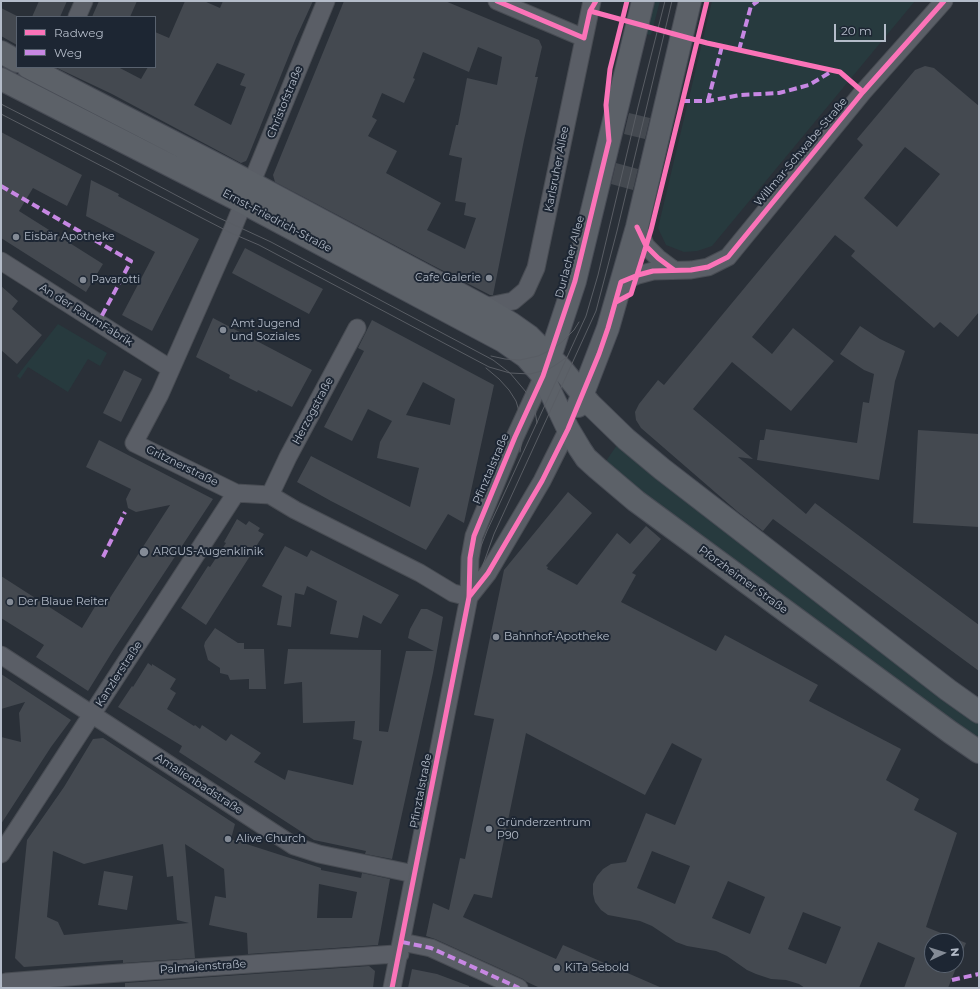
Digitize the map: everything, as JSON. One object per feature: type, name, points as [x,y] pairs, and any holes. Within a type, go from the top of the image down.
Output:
[{"type":"main road","name":"Durlacher Allee","points":[[546,367],[575,282],[624,73],[643,1]]},
{"type":"main road","points":[[568,429],[583,395],[608,328],[637,227],[690,1]]},
{"type":"main road","points":[[1,52],[16,60]]},
{"type":"main road","name":"Ernst-Friedrich-Straße","points":[[32,68],[54,73],[248,193],[503,341],[526,357],[546,367]]},
{"type":"main road","name":"Ernst-Friedrich-Straße","points":[[1,79],[248,193],[484,307],[529,336],[546,367]]},
{"type":"main road","points":[[546,367],[568,375],[590,404],[626,439],[662,469],[948,690],[979,712]]},
{"type":"main road","name":"Pforzheimer Straße","points":[[546,367],[568,429],[586,458],[636,501],[937,723],[979,752]]},
{"type":"street","points":[[77,16],[84,1]]},
{"type":"street","name":"Christofstraße","points":[[248,193],[326,1]]},
{"type":"street","points":[[497,1],[584,38]]},
{"type":"street","name":"Karlsruher Allee","points":[[484,307],[514,301],[526,290],[536,268],[592,1]]},
{"type":"street","name":"Willmar-Schwabe-Straße","points":[[621,282],[653,271],[691,270],[708,267],[728,257],[863,92],[944,1]]},
{"type":"street","name":"Gritznerstraße","points":[[248,193],[160,394],[134,443],[236,493],[270,495],[295,510],[420,573],[453,593],[469,597]]},
{"type":"street","points":[[637,227],[646,246],[658,258],[674,270]]},
{"type":"street","name":"An der RaumFabrik","points":[[1,261],[171,369]]},
{"type":"street","name":"Herzogstraße","points":[[270,495],[288,457],[357,328]]},
{"type":"street","name":"Pfinztalstraße","points":[[392,988],[469,597],[470,558],[474,536],[515,436],[546,367]]},
{"type":"street","name":"Pfinztalstraße","points":[[469,597],[488,573],[542,481],[568,429]]},
{"type":"street","name":"Kanzlerstraße","points":[[1,854],[236,493]]},
{"type":"street","name":"Amalienbadstraße","points":[[1,655],[294,846],[318,854],[414,874]]},
{"type":"street","name":"Palmaienstraße","points":[[5,980],[387,954],[401,948],[431,948],[519,988]]},
{"type":"green space","points":[[653,1],[660,1],[651,35],[645,34]]},
{"type":"green space","points":[[712,1],[915,1],[712,246],[697,251],[684,252],[666,245],[658,228]]},
{"type":"green space","points":[[58,324],[107,353],[100,366],[88,359],[68,392],[28,367],[20,379],[17,376]]},
{"type":"green space","points":[[619,442],[979,715],[979,748],[602,467]]},
{"type":"building","points":[[39,1],[67,1],[60,16],[32,16]]},
{"type":"building","points":[[99,1],[137,1],[130,16],[92,16]]},
{"type":"building","points":[[185,1],[204,1],[220,8],[223,1],[313,1],[296,38],[248,157],[246,161],[241,163],[112,94],[57,68],[120,68],[141,79],[147,68],[156,68],[156,32],[169,38]],"holes":[[[217,63],[245,74],[240,85],[246,87],[231,125],[194,105]]]},
{"type":"building","points":[[344,1],[445,1],[539,40],[542,47],[535,77],[538,77],[493,295],[490,295],[432,265],[275,182],[273,175]],"holes":[[[478,47],[502,57],[497,85],[467,78],[458,125],[456,125],[449,155],[462,158],[455,201],[466,203],[464,215],[476,218],[465,249],[427,230],[441,203],[386,173],[397,151],[368,136],[377,120],[372,117],[382,93],[404,103],[415,79],[413,78],[423,52],[469,72]]]},
{"type":"building","points":[[1,8],[17,16],[16,44],[1,36]]},
{"type":"building","points":[[925,66],[934,68],[979,106],[979,312],[958,337],[940,322],[934,328],[851,256],[855,251],[835,235],[752,337],[772,354],[793,328],[834,361],[791,411],[732,362],[693,409],[753,459],[738,457],[806,514],[815,503],[979,625],[979,671],[773,519],[763,531],[738,512],[641,428],[636,420],[635,412],[639,404],[658,380],[664,385],[863,145],[857,139],[915,70]],"holes":[[[905,147],[940,174],[897,227],[864,198]]]},
{"type":"building","points":[[629,113],[650,118],[645,139],[624,134]]},
{"type":"building","points":[[1,132],[82,175],[67,206],[33,188],[19,211],[103,264],[86,292],[1,238]]},
{"type":"building","points":[[616,163],[638,169],[633,190],[611,184]]},
{"type":"building","points":[[91,180],[199,239],[152,331],[122,315],[155,252],[86,216]]},
{"type":"building","points":[[245,248],[323,289],[309,314],[232,273]]},
{"type":"building","points":[[1,286],[18,301],[12,309],[42,335],[17,364],[1,350]]},
{"type":"building","points":[[213,318],[312,370],[292,407],[258,390],[257,392],[229,378],[230,375],[196,357]]},
{"type":"building","points":[[372,320],[494,385],[464,523],[448,514],[426,550],[297,482],[311,456],[410,507],[419,468],[377,458],[380,442],[392,421],[368,409],[352,441],[324,427],[364,351],[358,348]],"holes":[[[423,382],[455,399],[450,425],[406,415]]]},
{"type":"building","points":[[860,326],[880,339],[905,351],[895,381],[879,480],[757,460],[760,440],[764,440],[766,429],[857,443],[863,402],[869,403],[874,374],[864,370],[840,354]]},
{"type":"building","points":[[124,370],[142,379],[121,422],[103,413]]},
{"type":"building","points":[[918,430],[979,434],[979,527],[913,523]]},
{"type":"building","points":[[99,440],[213,499],[88,691],[36,657],[44,645],[1,618],[1,576],[82,628],[99,600],[106,604],[170,505],[136,512],[128,508],[126,499],[131,489],[86,467]]},
{"type":"building","points":[[568,492],[592,513],[546,566],[548,567],[547,569],[577,585],[617,533],[630,544],[646,526],[661,539],[632,573],[636,575],[621,602],[716,651],[725,635],[818,685],[809,701],[901,749],[886,780],[919,799],[914,810],[957,833],[926,927],[941,933],[924,933],[924,973],[954,973],[948,988],[904,988],[915,958],[878,942],[859,988],[805,988],[799,984],[786,980],[771,979],[756,974],[716,951],[687,946],[676,942],[652,926],[640,921],[608,915],[601,910],[595,902],[593,884],[603,869],[611,864],[626,862],[646,813],[675,825],[702,759],[672,743],[645,795],[526,733],[492,898],[474,894],[463,917],[556,959],[563,945],[662,988],[540,988],[426,936],[433,903],[449,910],[460,858],[465,859],[494,719],[474,715],[504,570]],"holes":[[[652,851],[690,866],[675,904],[637,888]],[[728,881],[765,897],[750,934],[712,918]],[[803,912],[841,927],[826,964],[788,949]]]},
{"type":"building","points":[[237,519],[246,525],[249,521],[260,528],[258,531],[264,534],[206,625],[181,608],[208,566],[210,567],[226,543],[224,542]]},
{"type":"building","points":[[285,546],[307,557],[311,550],[399,595],[381,624],[363,615],[358,638],[330,634],[337,601],[307,586],[304,595],[295,593],[291,627],[277,625],[282,596],[262,586]]},
{"type":"building","points":[[421,609],[427,609],[443,617],[433,673],[392,859],[365,854],[366,851],[314,840],[179,752],[182,746],[118,707],[148,663],[152,666],[152,664],[176,679],[170,689],[176,693],[167,709],[194,726],[195,725],[200,729],[202,725],[226,741],[231,734],[261,753],[254,762],[285,780],[288,770],[353,785],[362,741],[353,739],[355,721],[303,723],[302,682],[284,684],[288,649],[381,650],[379,731],[388,732],[406,651],[434,651],[408,638],[410,629]]},
{"type":"building","points":[[215,628],[238,643],[244,643],[244,649],[264,649],[266,689],[249,689],[249,679],[230,680],[228,675],[220,673],[220,668],[208,660],[204,646],[205,642]]},
{"type":"building","points":[[1,674],[71,720],[51,747],[1,824],[1,737],[21,742],[19,713],[25,702],[1,709]]},
{"type":"building","points":[[103,738],[235,824],[231,839],[321,868],[321,870],[361,878],[362,873],[390,879],[378,945],[248,954],[247,933],[209,925],[215,896],[226,898],[224,869],[185,844],[195,958],[123,963],[123,960],[24,967],[15,958],[27,840],[64,787],[93,739]],"holes":[[[163,844],[167,877],[173,876],[177,920],[189,923],[64,935],[58,922],[47,917],[53,851],[84,864]],[[319,884],[357,892],[352,918],[317,918]]]},
{"type":"building","points":[[104,871],[133,876],[127,910],[98,905]]},
{"type":"building","points":[[369,966],[375,971],[373,988],[125,988],[125,983]]},
{"type":"building","points":[[412,969],[437,974],[469,986],[469,988],[408,988]]},
{"type":"tram line","points":[[387,988],[465,596],[475,561],[487,531],[586,316],[598,275],[665,1]]},
{"type":"tram line","points":[[396,988],[479,576],[494,534],[596,311],[617,231],[672,1]]},
{"type":"tram line","points":[[1,104],[217,217],[271,242],[493,360],[510,373],[526,392],[535,411],[537,423]]},
{"type":"tram line","points":[[1,114],[231,233],[259,245],[489,367],[510,373],[530,374],[549,369],[567,357]]},
{"type":"tram line","points":[[491,356],[520,360],[538,356],[553,349],[562,342],[574,330],[579,322]]},
{"type":"tram line","points":[[486,368],[499,379],[516,401],[522,421],[523,431],[520,452]]},
{"type":"marked path","points":[[739,50],[751,6],[758,1]]},
{"type":"marked path","points":[[708,101],[722,46]]},
{"type":"marked path","points":[[682,101],[708,101],[740,95],[779,93],[809,85],[834,70]]},
{"type":"marked path","points":[[1,186],[131,261],[98,323]]},
{"type":"marked path","points":[[103,557],[125,512]]},
{"type":"marked path","points":[[402,942],[431,948],[519,988]]},
{"type":"marked path","points":[[952,980],[979,974]]},
{"type":"cycle path","points":[[497,1],[584,38],[590,11],[596,1]]},
{"type":"cycle path","points":[[392,988],[469,597],[470,558],[474,536],[515,437],[543,376],[575,281],[609,141],[606,105],[610,69],[627,1]]},
{"type":"cycle path","points":[[616,302],[631,294],[651,230],[707,1]]},
{"type":"cycle path","points":[[469,597],[488,573],[542,481],[568,429],[599,354],[621,282],[653,271],[691,270],[708,267],[728,257],[863,92],[944,1]]},
{"type":"cycle path","points":[[590,11],[707,43],[840,72],[863,92]]},
{"type":"cycle path","points":[[637,227],[646,246],[658,258],[674,270]]},
{"type":"place","name":"Eisbär Apotheke","points":[[16,237]]},
{"type":"place","name":"Cafe Galerie","points":[[489,278]]},
{"type":"place","name":"Pavarotti","points":[[83,280]]},
{"type":"place","name":"Amt Jugend und Soziales","points":[[223,330]]},
{"type":"place","name":"ARGUS-Augenklinik","points":[[144,552]]},
{"type":"place","name":"Der Blaue Reiter","points":[[10,602]]},
{"type":"place","name":"Bahnhof-Apotheke","points":[[496,637]]},
{"type":"place","name":"Gründerzentrum P90","points":[[489,829]]},
{"type":"place","name":"Alive Church","points":[[228,839]]},
{"type":"place","name":"KiTa Sebold","points":[[557,968]]}]
